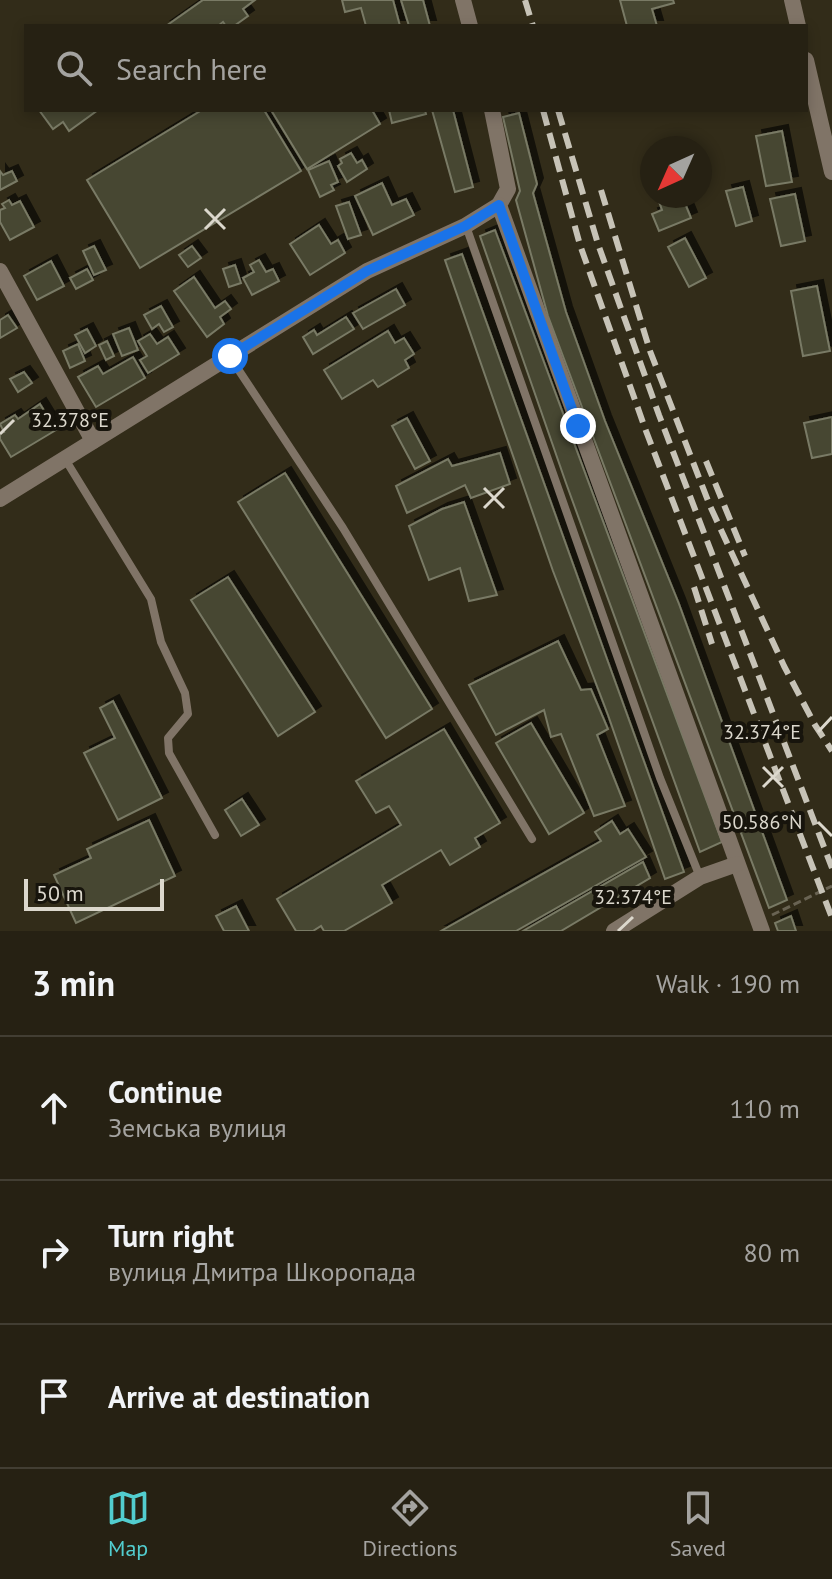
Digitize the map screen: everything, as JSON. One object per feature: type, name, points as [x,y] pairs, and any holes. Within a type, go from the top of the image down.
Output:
[{"type":"street","points":[[463,0],[469,24]]},
{"type":"street","points":[[792,0],[798,24]]},
{"type":"street","points":[[808,69],[832,172]]},
{"type":"street","points":[[0,499],[367,271],[465,226],[499,205],[508,189],[492,112]]},
{"type":"street","points":[[499,205],[760,926]]},
{"type":"street","points":[[0,271],[93,441]]},
{"type":"street","points":[[614,931],[700,877],[737,864]]},
{"type":"lane","points":[[465,226],[660,778],[700,877]]},
{"type":"lane","points":[[230,356],[343,528],[532,839]]},
{"type":"lane","points":[[65,459],[151,599],[161,642],[185,693],[188,714],[168,738],[169,753],[215,835]]},
{"type":"path","points":[[760,926],[832,886]]},
{"type":"building","points":[[203,0],[255,0],[243,9],[248,16],[237,24],[169,24]]},
{"type":"building","points":[[342,0],[393,0],[399,24],[365,24],[361,8],[345,12]]},
{"type":"building","points":[[401,0],[423,0],[429,24],[408,24]]},
{"type":"building","points":[[620,0],[673,0],[674,3],[652,9],[656,24],[626,24]]},
{"type":"building","points":[[40,112],[95,112],[69,131],[63,122],[53,129]]},
{"type":"building","points":[[199,112],[265,112],[301,171],[140,268],[87,180]]},
{"type":"building","points":[[272,112],[373,112],[380,124],[307,169]]},
{"type":"building","points":[[389,112],[426,112],[426,114],[392,123]]},
{"type":"building","points":[[433,112],[454,112],[473,187],[455,192]]},
{"type":"building","points":[[519,113],[537,184],[533,193],[566,312],[605,421],[679,604],[787,900],[769,908],[548,316],[516,200],[520,191],[503,117]]},
{"type":"building","points":[[782,131],[792,182],[766,186],[756,136]]},
{"type":"building","points":[[351,153],[357,163],[362,160],[367,169],[347,182],[338,166],[342,163],[340,159]]},
{"type":"building","points":[[329,161],[338,182],[331,185],[334,190],[320,197],[308,170]]},
{"type":"building","points":[[0,171],[3,175],[12,171],[17,181],[0,190]]},
{"type":"building","points":[[382,183],[392,205],[406,199],[414,215],[373,235],[355,196]]},
{"type":"building","points":[[743,187],[752,221],[736,226],[726,191]]},
{"type":"building","points":[[795,194],[805,241],[781,246],[770,199]]},
{"type":"building","points":[[9,200],[12,205],[20,201],[34,227],[10,240],[0,222],[0,210],[5,208],[2,204]]},
{"type":"building","points":[[349,202],[361,235],[348,239],[336,206]]},
{"type":"building","points":[[687,208],[691,218],[659,231],[652,214]]},
{"type":"building","points":[[319,225],[331,244],[338,240],[345,253],[310,275],[290,244]]},
{"type":"building","points":[[495,230],[722,842],[700,852],[480,236]]},
{"type":"building","points":[[685,238],[706,278],[689,287],[668,247]]},
{"type":"building","points":[[94,246],[106,270],[94,275],[83,251]]},
{"type":"building","points":[[192,246],[201,258],[188,267],[179,255]]},
{"type":"building","points":[[462,254],[684,872],[665,879],[445,260]]},
{"type":"building","points":[[259,260],[266,272],[273,269],[279,281],[252,295],[243,278],[254,272],[250,265]]},
{"type":"building","points":[[51,261],[64,286],[37,300],[24,276]]},
{"type":"building","points":[[235,265],[241,283],[229,287],[223,269]]},
{"type":"building","points":[[87,269],[93,280],[76,289],[70,278]]},
{"type":"building","points":[[194,277],[215,308],[225,301],[231,309],[220,317],[224,324],[207,337],[174,291]]},
{"type":"building","points":[[817,286],[830,351],[803,356],[791,291]]},
{"type":"building","points":[[396,289],[405,305],[363,329],[353,313]]},
{"type":"building","points":[[161,306],[173,327],[164,332],[159,324],[152,329],[144,315]]},
{"type":"building","points":[[8,315],[17,328],[0,338],[0,320]]},
{"type":"building","points":[[346,317],[354,329],[313,354],[303,337],[314,330],[317,335]]},
{"type":"building","points":[[129,328],[138,350],[122,356],[113,334]]},
{"type":"building","points":[[87,329],[96,346],[85,353],[75,335]]},
{"type":"building","points":[[388,331],[395,343],[404,338],[414,354],[405,360],[409,368],[378,387],[373,380],[342,399],[324,370]]},
{"type":"building","points":[[150,334],[157,344],[168,337],[179,354],[148,373],[140,360],[147,356],[138,341]]},
{"type":"building","points":[[107,341],[114,356],[106,360],[99,345]]},
{"type":"building","points":[[78,344],[85,361],[70,368],[63,351]]},
{"type":"building","points":[[133,357],[145,378],[96,407],[78,377],[98,366],[103,374]]},
{"type":"building","points":[[24,372],[32,383],[18,392],[10,379]]},
{"type":"building","points":[[40,404],[56,430],[11,457],[0,439],[0,433],[4,432],[0,424],[15,415],[18,419]]},
{"type":"building","points":[[832,417],[832,454],[812,458],[804,423]]},
{"type":"building","points":[[407,418],[430,461],[415,469],[392,426]]},
{"type":"building","points":[[500,453],[510,484],[471,498],[465,485],[407,513],[396,486],[448,459],[452,466]]},
{"type":"building","points":[[285,473],[432,709],[386,738],[238,502]]},
{"type":"building","points":[[464,502],[497,595],[469,601],[460,568],[429,580],[409,526]]},
{"type":"building","points":[[228,577],[315,712],[278,736],[191,600]]},
{"type":"building","points":[[558,641],[581,690],[591,689],[608,729],[597,735],[625,806],[594,816],[561,734],[551,737],[544,710],[496,735],[469,685]]},
{"type":"building","points":[[113,701],[162,798],[118,820],[84,753],[115,738],[100,708]]},
{"type":"building","points":[[531,723],[584,813],[549,834],[496,743]]},
{"type":"building","points":[[444,729],[500,823],[475,838],[480,847],[450,865],[441,850],[382,885],[392,903],[344,931],[324,931],[321,926],[313,931],[296,931],[277,899],[401,825],[389,806],[376,813],[356,781]]},
{"type":"building","points":[[242,799],[259,825],[241,836],[225,810]]},
{"type":"building","points":[[149,820],[175,876],[76,923],[54,875],[91,858],[87,849]]},
{"type":"building","points":[[612,821],[620,834],[628,829],[646,857],[516,931],[441,931],[601,841],[595,832]]},
{"type":"building","points":[[643,862],[650,878],[561,931],[523,931]]},
{"type":"building","points":[[236,906],[249,931],[224,931],[216,916]]},
{"type":"building","points":[[791,916],[796,931],[778,931],[775,923]]},
{"type":"railway","points":[[525,0],[532,24]]},
{"type":"railway","points":[[544,112],[580,245],[646,431],[832,918]]},
{"type":"railway","points":[[559,112],[598,244],[659,415],[832,868]]},
{"type":"railway","points":[[601,190],[650,351],[710,506],[784,666],[832,751]]},
{"type":"railway","points":[[706,461],[745,556]]},
{"type":"railway","points":[[694,587],[712,644]]},
{"type":"route","points":[[230,356],[367,271],[465,226],[499,205],[578,426]]}]
